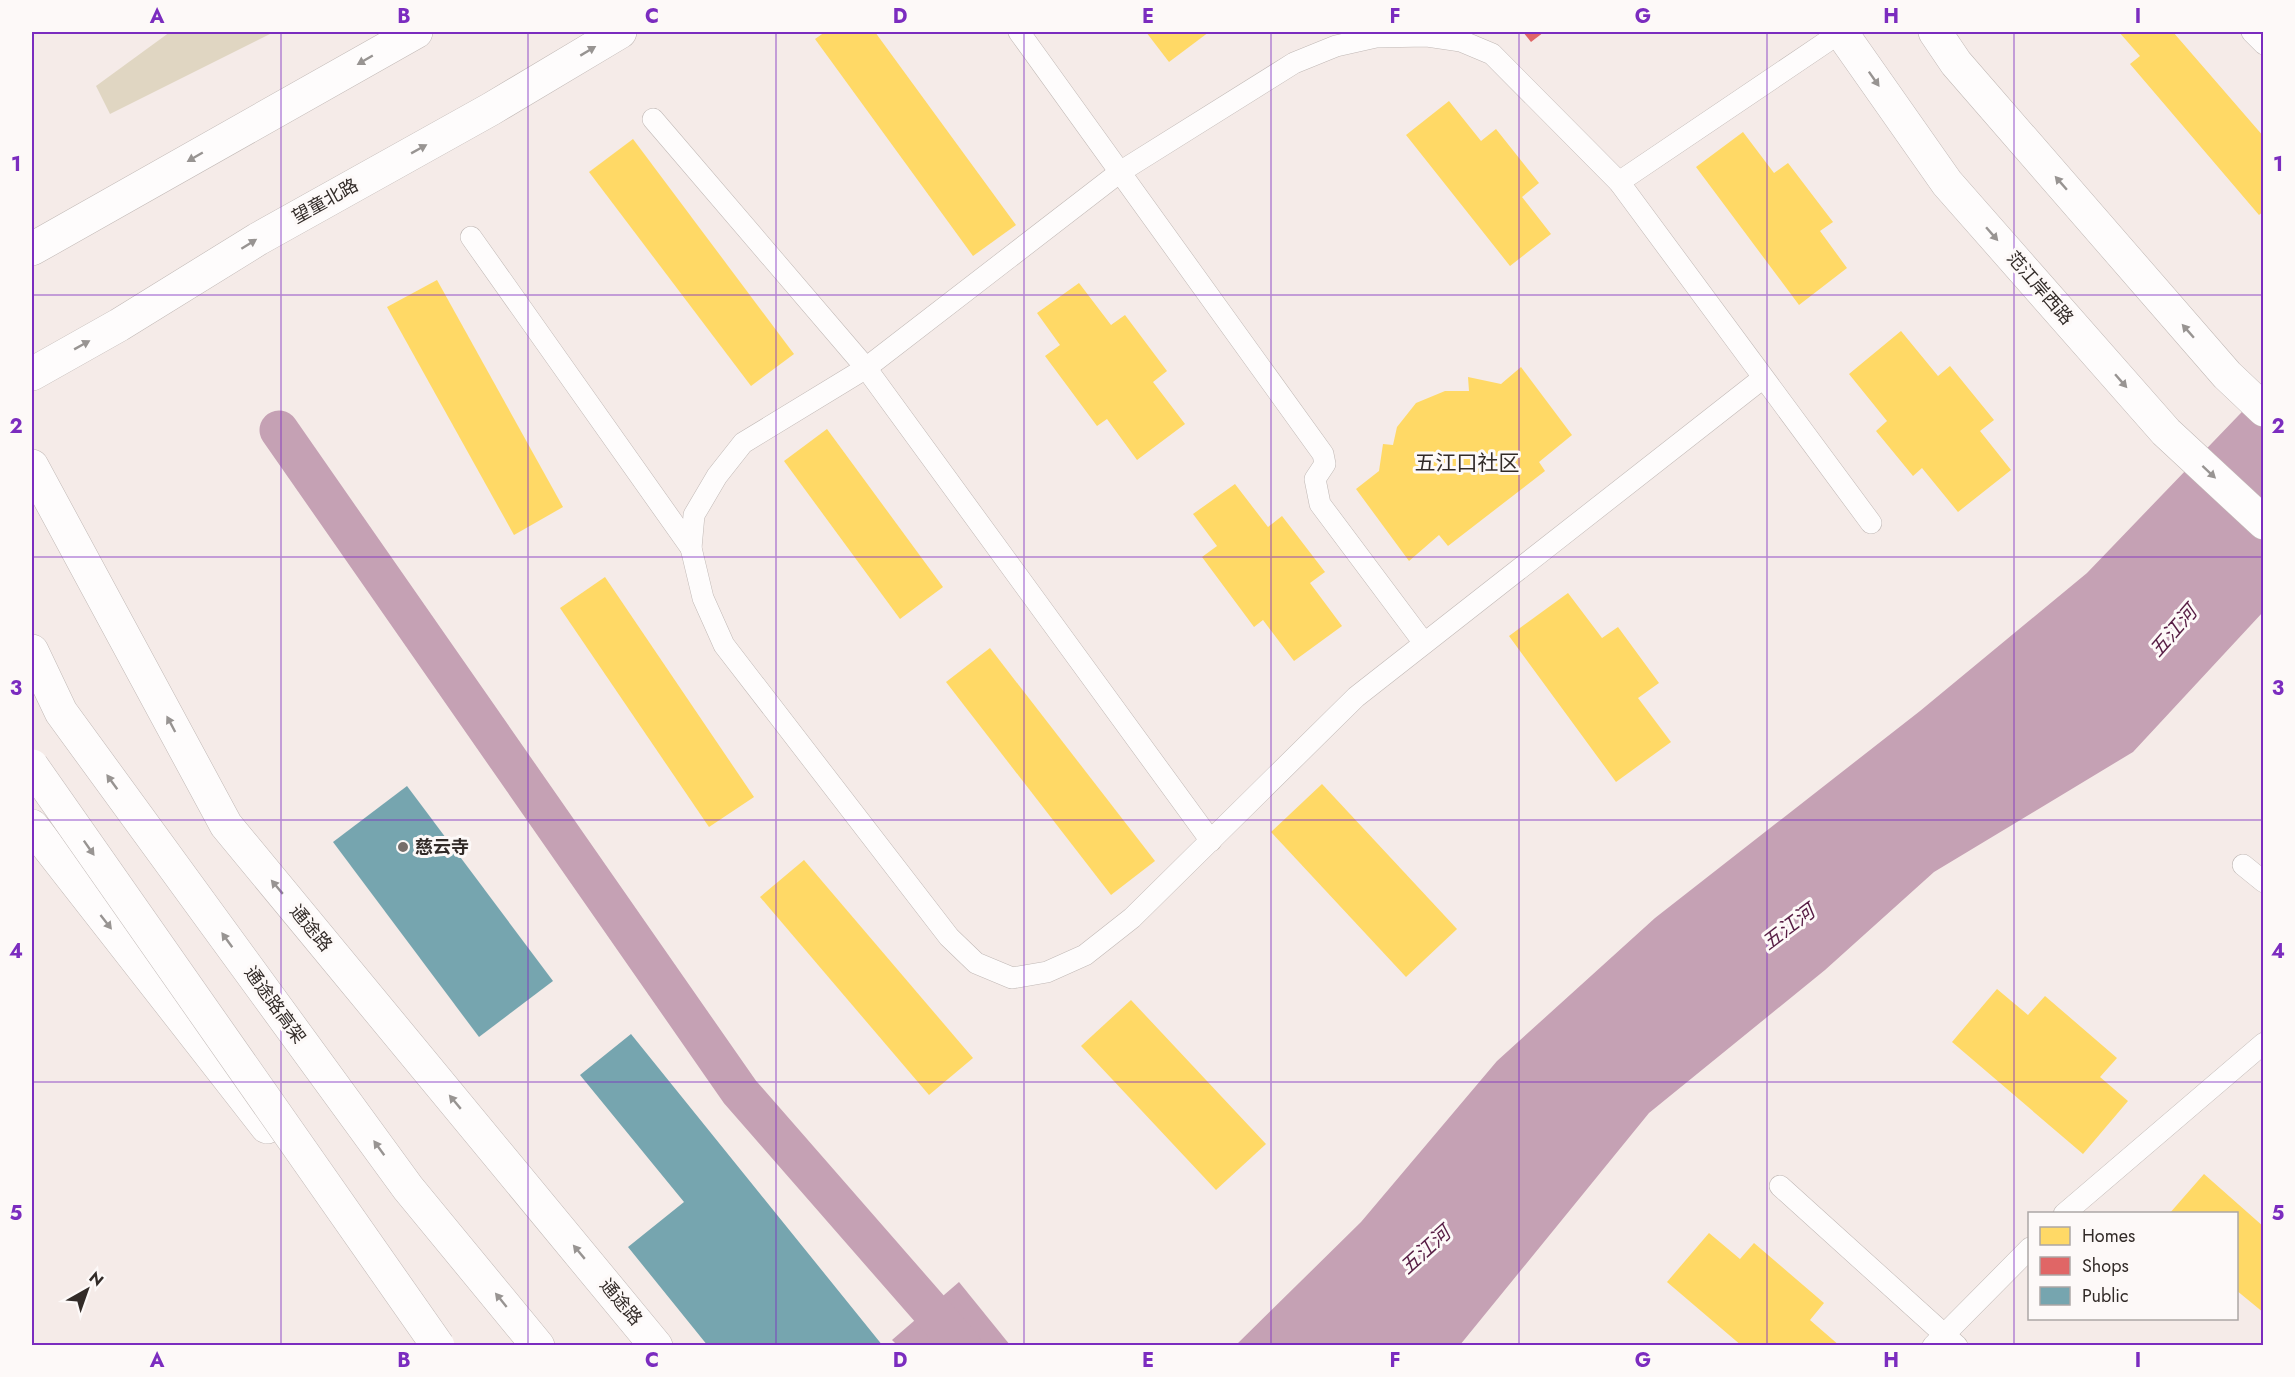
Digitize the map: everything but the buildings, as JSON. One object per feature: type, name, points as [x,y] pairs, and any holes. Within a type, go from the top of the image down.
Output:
[{"type":"main road","points":[[32,249],[416,32]]},
{"type":"main road","name":"望童北路","points":[[32,374],[119,325],[258,239],[491,109],[620,32]]},
{"type":"main road","name":"范江岸西路","points":[[1841,32],[1947,183],[2166,432],[2264,524]]},
{"type":"main road","points":[[1935,32],[1956,63],[2227,375],[2264,410]]},
{"type":"main road","name":"通途路","points":[[32,465],[226,825],[657,1346]]},
{"type":"main road","name":"通途路高架","points":[[32,651],[61,712],[408,1188],[538,1346]]},
{"type":"main road","points":[[32,766],[439,1346]]},
{"type":"main road","points":[[32,826],[439,1346]]},
{"type":"lane","points":[[1019,32],[1323,454],[1325,464],[1315,479],[1320,504],[1424,643]]},
{"type":"lane","points":[[1619,182],[1841,32]]},
{"type":"lane","points":[[2252,32],[2264,44]]},
{"type":"lane","points":[[1764,378],[1356,697],[1132,918],[1085,955],[1047,972],[1012,978],[976,963],[949,936],[724,645],[702,598],[691,548],[694,515],[717,476],[743,443],[866,368],[1120,172],[1294,63],[1336,46],[1376,37],[1427,36],[1461,41],[1492,54],[1619,182],[1764,378],[1870,523]]},
{"type":"lane","points":[[653,119],[866,368],[1211,841]]},
{"type":"lane","points":[[471,237],[691,548]]},
{"type":"lane","points":[[2243,865],[2264,882]]},
{"type":"lane","points":[[2066,1212],[2264,1042]]},
{"type":"lane","points":[[1780,1186],[1944,1342],[2028,1250]]},
{"type":"shaded area","points":[[170,32],[274,32],[110,114],[96,86]]},
{"type":"water","name":"五江河","points":[[2263,390],[2263,612],[2133,752],[1934,872],[1825,970],[1649,1113],[1460,1345],[1235,1346],[1361,1222],[1497,1061],[1655,918],[1920,711],[2087,573]]},
{"type":"water","points":[[959,1282],[1010,1345],[897,1345],[892,1340]]},
{"type":"waterway","points":[[279,430],[740,1092],[962,1346]]},
{"type":"place","name":"慈云寺","points":[[403,847]]},
{"type":"district","name":"五江口社区","points":[[1467,463]]}]
